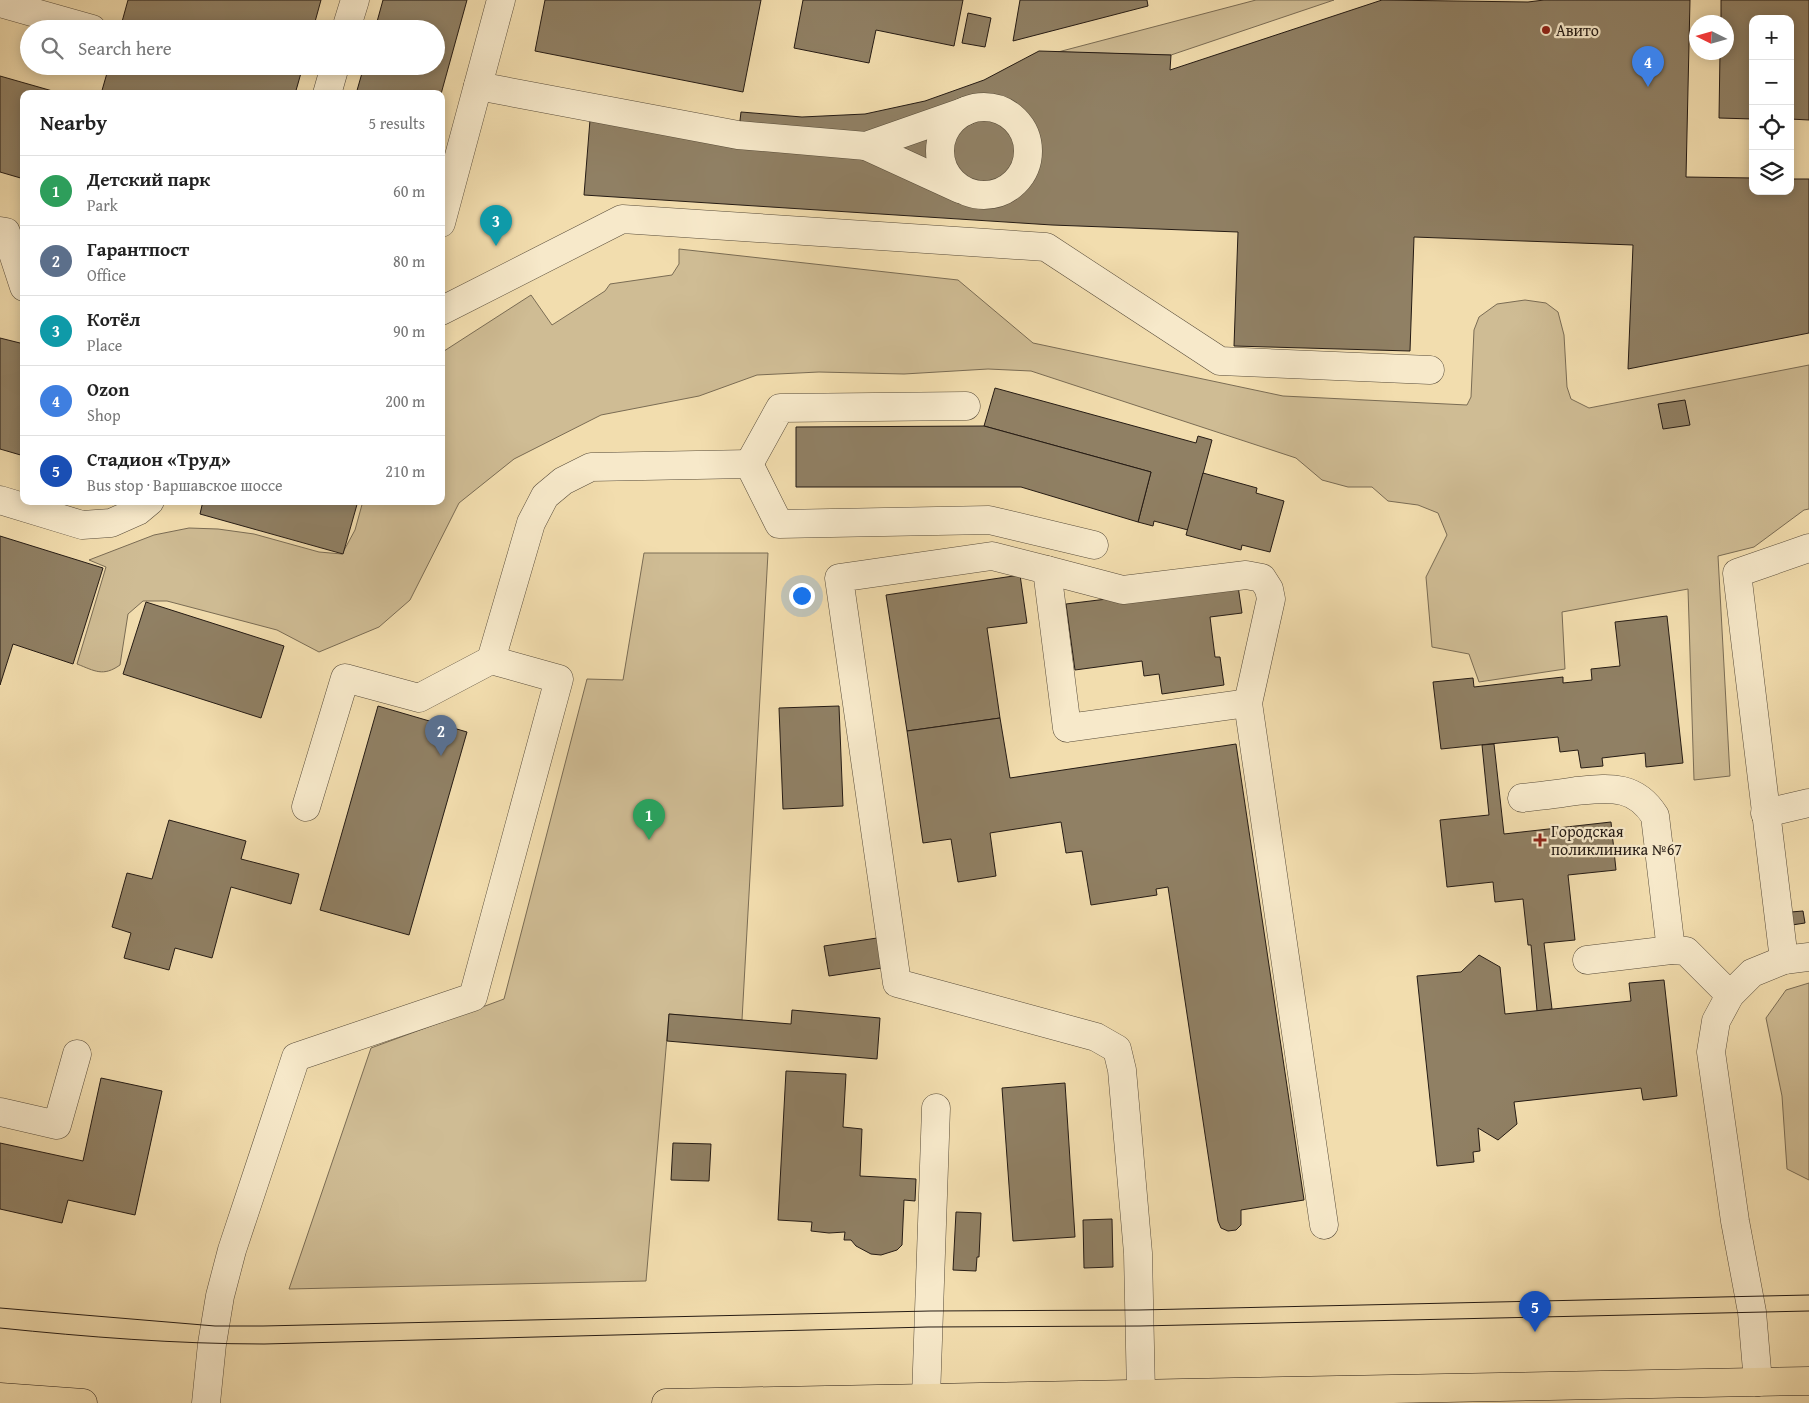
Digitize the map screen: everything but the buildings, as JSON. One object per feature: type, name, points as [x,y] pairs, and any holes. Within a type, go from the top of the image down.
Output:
[{"type":"main road","points":[[666,1403],[1809,1381]]},
{"type":"main road","points":[[0,1396],[83,1403]]},
{"type":"lane","points":[[349,20],[355,0]]},
{"type":"lane","points":[[445,208],[501,0]]},
{"type":"lane","points":[[0,3],[60,20]]},
{"type":"lane","points":[[329,90],[333,75]]},
{"type":"lane","points":[[478,86],[738,135],[866,146],[964,191],[983,196],[1002,192],[1018,180],[1027,162],[1028,143],[1020,125],[1005,112],[985,107],[966,111],[866,146]]},
{"type":"lane","points":[[964,191],[949,178],[941,160],[941,140],[951,123],[966,111]]},
{"type":"lane","points":[[445,309],[622,218],[1046,247],[1220,361],[1430,370]]},
{"type":"lane","points":[[0,230],[6,232],[20,275]]},
{"type":"lane","points":[[749,464],[780,408],[966,406]]},
{"type":"lane","points":[[749,464],[779,524],[989,520],[1094,545]]},
{"type":"lane","points":[[490,660],[531,523],[545,496],[563,481],[590,467],[749,464]]},
{"type":"lane","points":[[0,500],[82,525],[111,523],[138,511],[145,505]]},
{"type":"lane","points":[[1758,1382],[1752,1312],[1735,1220],[1711,1052],[1716,1021],[1730,996],[1752,974],[1797,958],[1765,812],[1737,573],[1809,548]]},
{"type":"lane","points":[[1141,1394],[1138,1253],[1122,1070],[1117,1049],[1096,1037],[897,983],[839,578],[992,556],[1123,590],[1246,575],[1262,578],[1269,589],[1270,599],[1248,703],[1324,1225]]},
{"type":"lane","points":[[1047,570],[1067,728],[1248,703]]},
{"type":"lane","points":[[206,1403],[212,1344],[220,1296],[232,1250],[296,1057],[474,997],[559,679],[490,660],[419,698],[346,678],[306,807]]},
{"type":"lane","points":[[1522,798],[1608,788],[1632,794],[1646,804],[1656,816],[1671,950]]},
{"type":"lane","points":[[1765,812],[1809,803]]},
{"type":"lane","points":[[1587,960],[1671,950],[1686,951],[1730,996]]},
{"type":"lane","points":[[0,1112],[57,1125],[78,1054]]},
{"type":"lane","points":[[926,1398],[936,1108]]},
{"type":"shaded area","points":[[1256,0],[1334,0],[1171,55],[1058,52]]},
{"type":"shaded area","points":[[679,249],[958,280],[1033,343],[1283,396],[1467,405],[1471,397],[1474,330],[1479,317],[1497,304],[1525,300],[1546,303],[1558,312],[1564,335],[1567,387],[1571,399],[1589,408],[1809,365],[1809,509],[1804,510],[1754,547],[1718,556],[1730,776],[1694,780],[1688,589],[1562,612],[1565,669],[1479,682],[1469,654],[1432,647],[1426,577],[1447,535],[1438,513],[1418,505],[1388,501],[1372,487],[1348,487],[1322,480],[1296,458],[1031,371],[988,369],[904,374],[819,372],[757,375],[699,396],[601,415],[514,459],[459,503],[410,600],[379,627],[319,652],[277,630],[167,601],[143,601],[128,614],[120,665],[109,671],[99,672],[77,664],[106,567],[89,560],[154,535],[189,528],[218,529],[254,534],[319,552],[342,554],[355,530],[362,505],[445,505],[445,350],[531,295],[552,325],[605,291],[610,284],[672,275],[679,264]]},
{"type":"shaded area","points":[[644,553],[768,553],[742,1020],[669,1014],[646,1281],[289,1289],[371,1048],[504,999],[587,679],[623,680]]},
{"type":"shaded area","points":[[1809,983],[1809,1180],[1787,1169],[1782,1096],[1766,1018],[1786,990]]},
{"type":"tram line","points":[[0,1308],[215,1326],[263,1326],[930,1311],[1139,1310],[1809,1295]]},
{"type":"tram line","points":[[0,1328],[132,1339],[264,1344],[928,1327],[1140,1326],[1809,1311]]},
{"type":"place","name":"Авито","points":[[1546,30]]},
{"type":"place","name":"Ozon","points":[[1648,87]]},
{"type":"place","name":"Котёл","points":[[496,246]]},
{"type":"place","name":"Гарантпост","points":[[441,756]]},
{"type":"place","name":"Детский парк","points":[[649,840]]},
{"type":"place","name":"Городская поликлиника №67","points":[[1540,840]]},
{"type":"place","name":"Стадион «Труд»","points":[[1535,1332]]}]
